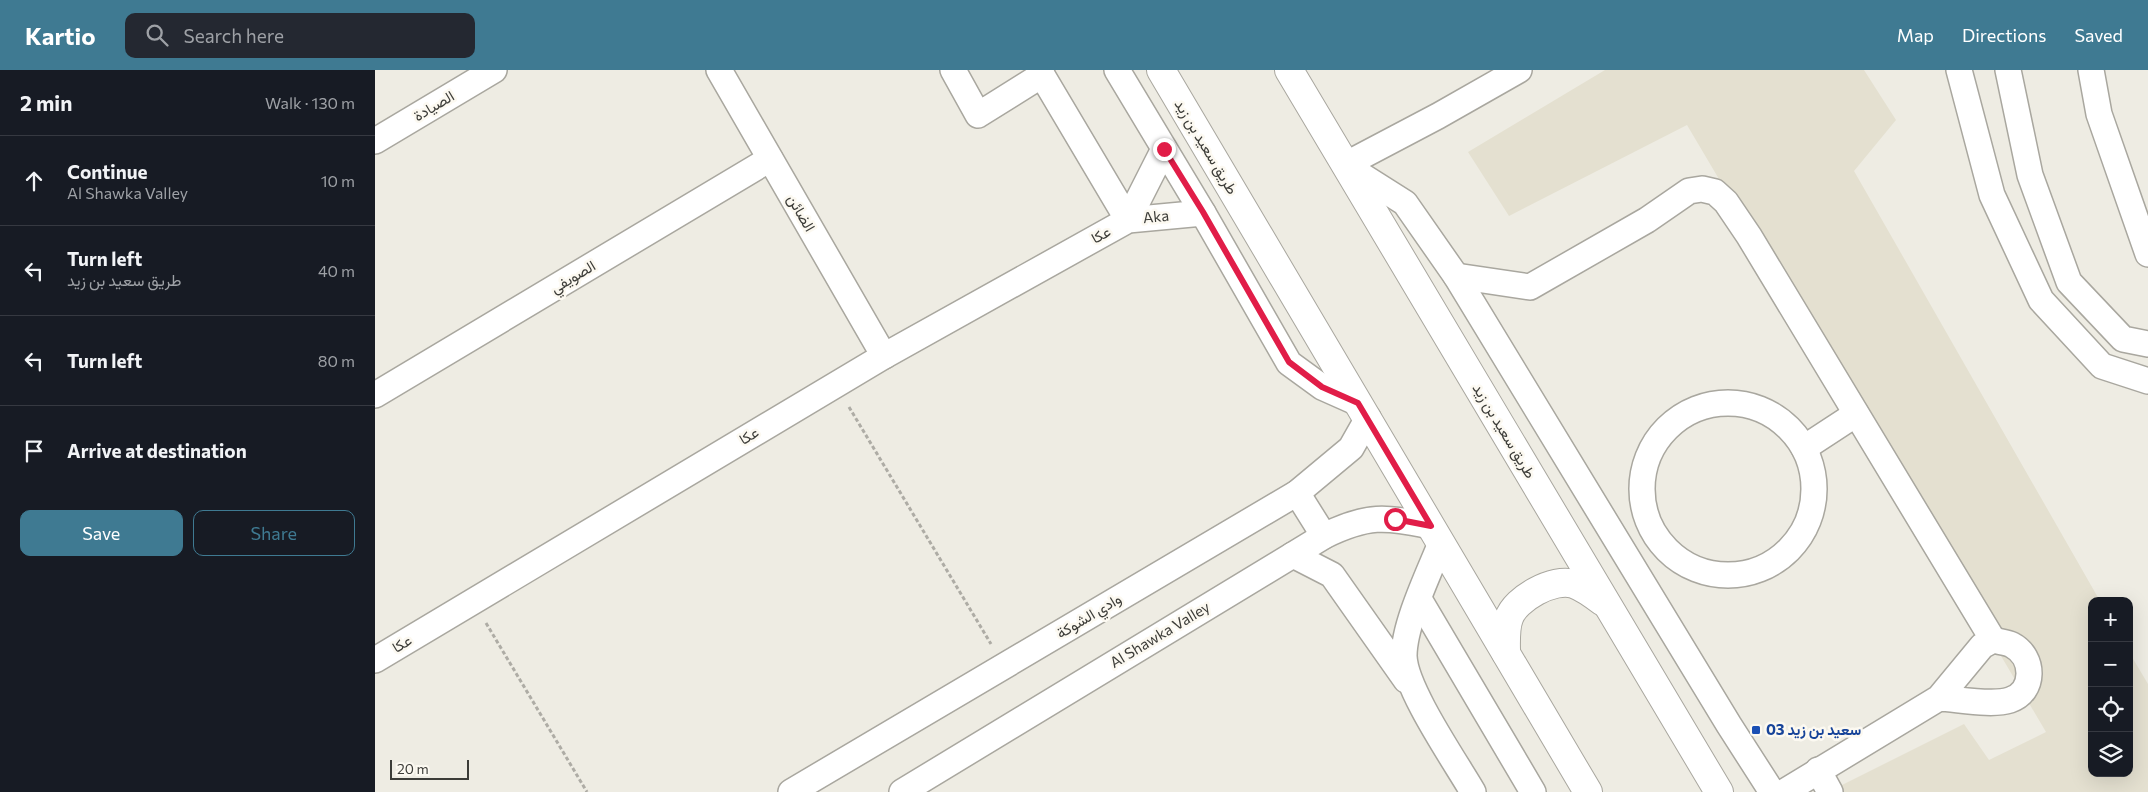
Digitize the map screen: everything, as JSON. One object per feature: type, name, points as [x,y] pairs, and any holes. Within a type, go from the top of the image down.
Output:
[{"type":"main road","name":"طريق سعيد بن زيد","points":[[1161,70],[1589,792]]},
{"type":"main road","name":"طريق سعيد بن زيد","points":[[1289,70],[1719,792]]},
{"type":"main road","points":[[1506,653],[1508,618],[1514,608],[1527,596],[1543,588],[1557,584],[1572,583],[1609,606]]},
{"type":"street","name":"الصيادة","points":[[375,141],[494,70]]},
{"type":"street","name":"الضائن","points":[[719,70],[884,356]]},
{"type":"street","points":[[953,70],[978,115],[1041,73],[1128,220]]},
{"type":"street","points":[[1117,70],[1203,212],[1289,362],[1322,387],[1363,411]]},
{"type":"street","points":[[1519,70],[1438,116],[1345,164],[1405,203],[1456,276],[1772,792]]},
{"type":"street","points":[[1959,70],[1992,195],[2041,300],[2102,366],[2148,381]]},
{"type":"street","points":[[2007,70],[2030,175],[2069,282],[2123,339],[2148,344]]},
{"type":"street","points":[[2091,70],[2099,114],[2148,254]]},
{"type":"street","name":"Aka","points":[[1128,220],[1164,149]]},
{"type":"street","name":"الصويفي","points":[[375,394],[770,159]]},
{"type":"street","points":[[1456,276],[1530,287],[1647,220],[1689,191],[1701,189],[1715,192],[1726,202],[1749,236],[1993,640],[2014,646],[2024,657],[2030,672],[2028,684],[2023,693],[2009,700],[1994,702],[1939,698]]},
{"type":"street","name":"Aka","points":[[1128,220],[1203,212]]},
{"type":"street","name":"عكا","points":[[375,660],[884,356],[1128,220]]},
{"type":"street","points":[[1736,403],[1759,409],[1777,418],[1804,448],[1813,470],[1815,495],[1809,520],[1797,542],[1778,560],[1754,571],[1728,576],[1702,571],[1681,562],[1664,548],[1651,529],[1644,510],[1641,488],[1644,468],[1653,445],[1668,426],[1688,412],[1711,404],[1736,403]]},
{"type":"street","name":"وادي الشوكة","points":[[791,792],[1297,493],[1351,448],[1363,411]]},
{"type":"street","points":[[1804,448],[1856,414]]},
{"type":"street","points":[[1297,493],[1324,536]]},
{"type":"street","name":"Al Shawka Valley","points":[[901,792],[1324,536],[1348,524],[1371,519],[1395,519],[1436,534]]},
{"type":"street","points":[[1622,549],[1651,529]]},
{"type":"street","points":[[1414,692],[1404,656],[1409,626],[1419,599],[1436,534]]},
{"type":"street","points":[[1293,555],[1332,575],[1414,692],[1473,792]]},
{"type":"street","points":[[1419,599],[1533,792]]},
{"type":"street","points":[[1784,792],[1939,698],[1982,646],[1993,640]]},
{"type":"street","points":[[1818,770],[1831,792]]},
{"type":"path","points":[[836,385],[1005,666]]},
{"type":"path","points":[[473,601],[587,792]]},
{"type":"shaded area","points":[[1605,70],[1864,70],[1896,120],[1854,171],[2098,597],[2088,597],[2088,777],[2133,777],[2133,659],[2148,684],[2148,792],[1835,792],[1834,789],[1964,724],[1989,760],[2046,732],[1687,125],[1509,216],[1468,152]]},
{"type":"place","name":"سعيد بن زيد 03","points":[[1756,730]]},
{"type":"route","points":[[1164,149],[1203,212],[1289,362],[1322,387],[1358,403],[1431,526],[1395,519]]}]
